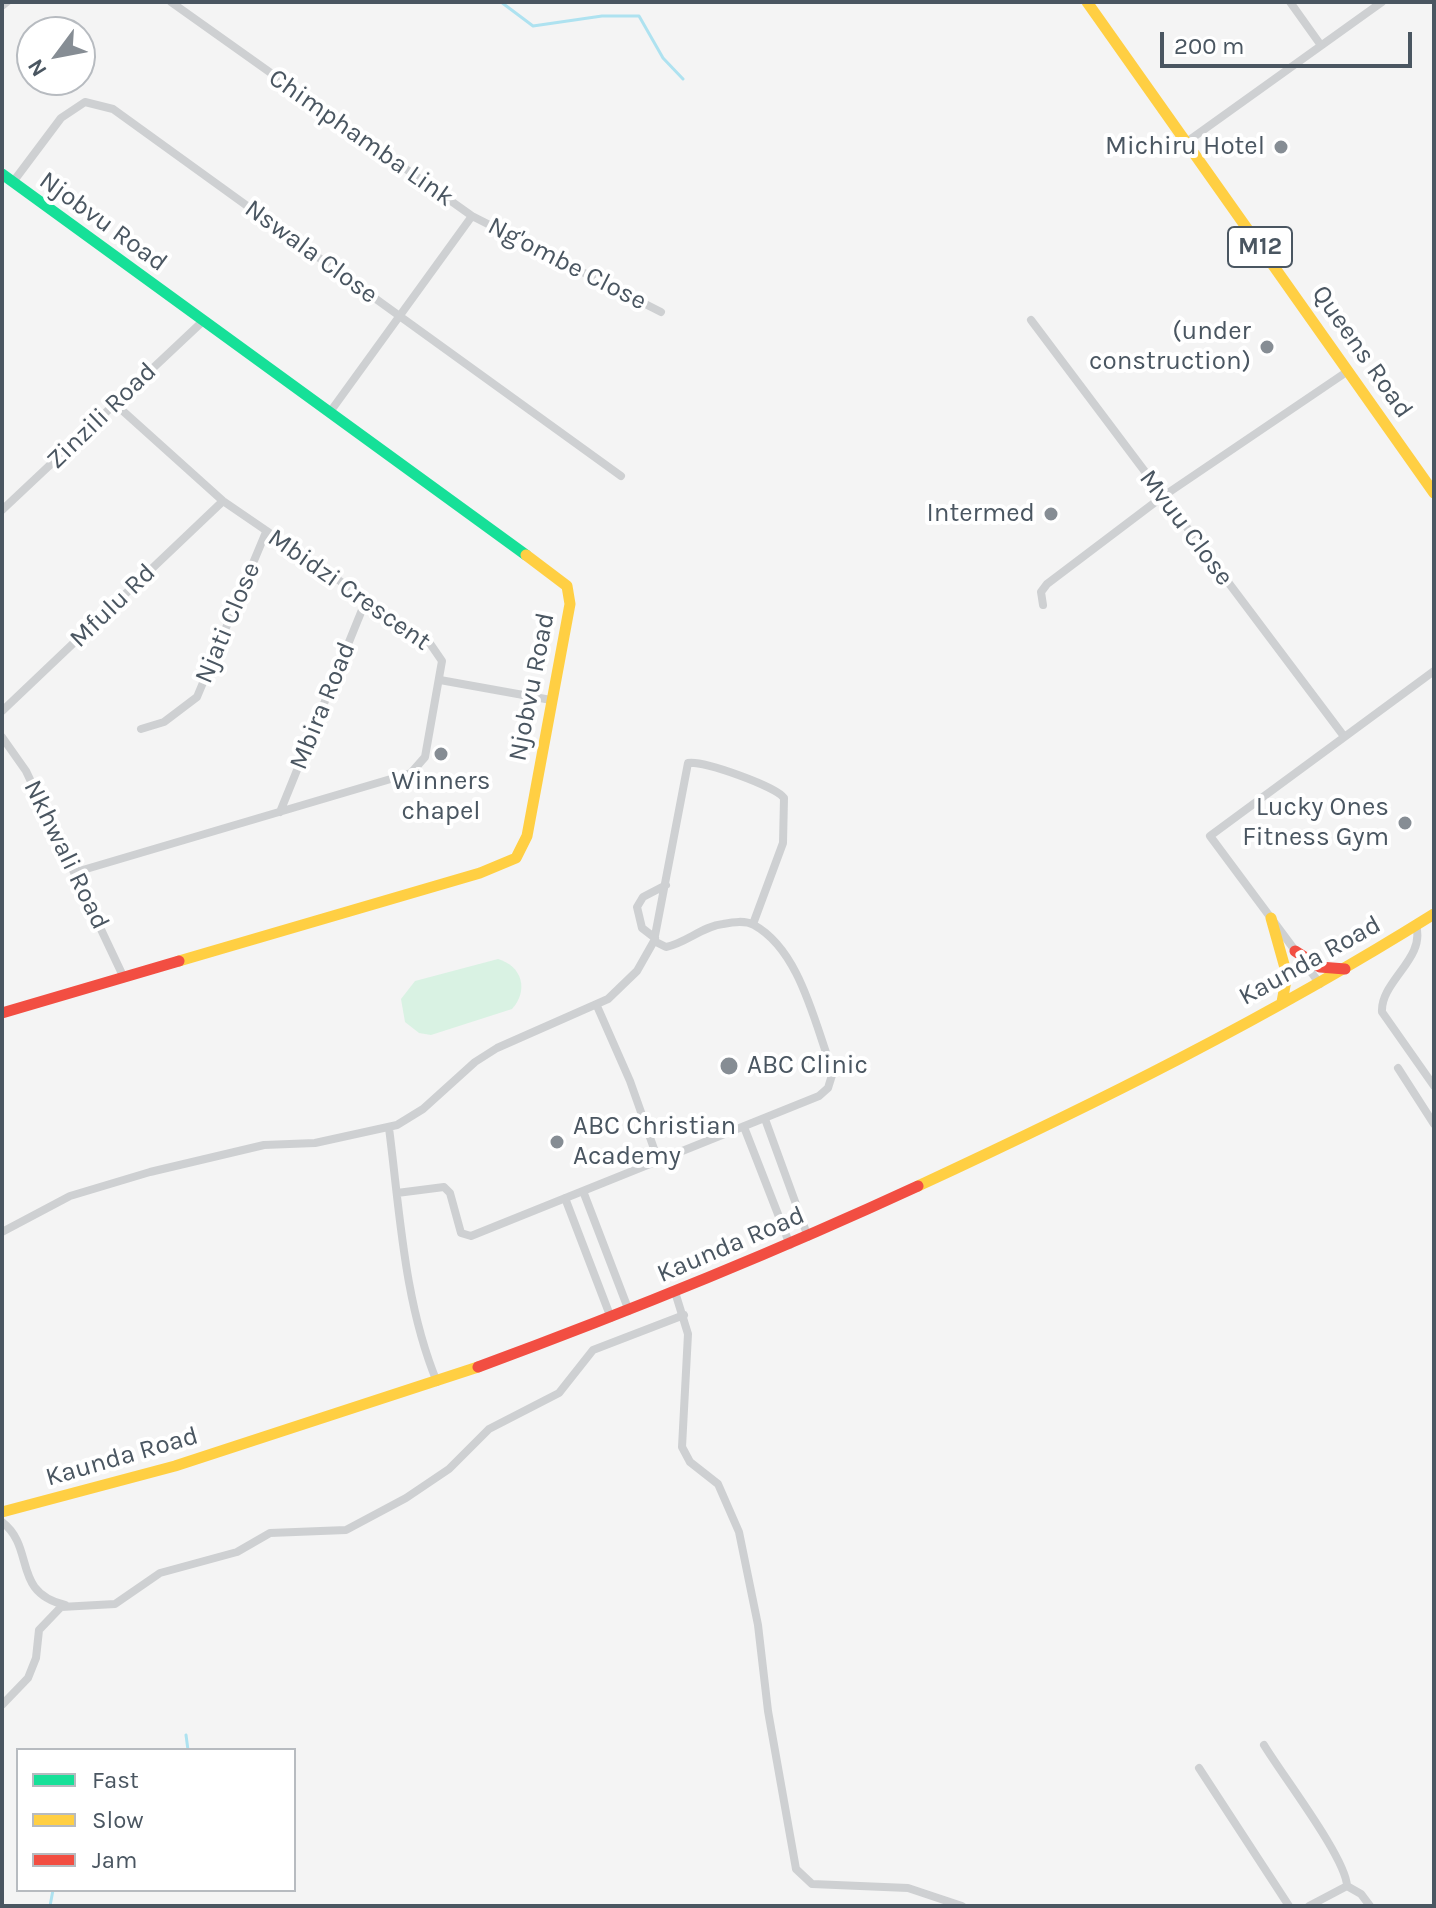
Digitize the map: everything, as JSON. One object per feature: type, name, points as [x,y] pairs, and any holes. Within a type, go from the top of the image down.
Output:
[{"type":"main road","name":"Queens Road","points":[[1087,2],[1434,493]]},
{"type":"main road","name":"Njobvu Road","points":[[2,174],[567,586],[570,604],[527,836],[520,853],[512,861],[2,1013]]},
{"type":"main road","name":"Kaunda Road","points":[[2,1512],[175,1466],[437,1382],[611,1318],[790,1245],[1111,1096],[1320,984],[1434,914]]},
{"type":"main road","points":[[1271,918],[1271,930],[1288,968],[1282,1002]]},
{"type":"main road","points":[[1295,951],[1320,967],[1346,969]]},
{"type":"street","points":[[2,6],[7,2]]},
{"type":"street","name":"Chimphamba Link","points":[[171,2],[472,216],[330,412]]},
{"type":"street","points":[[1290,2],[1320,44]]},
{"type":"street","points":[[1188,141],[1382,2]]},
{"type":"street","name":"Nswala Close","points":[[13,182],[68,112],[85,102],[104,105],[621,476]]},
{"type":"street","name":"Ng'ombe Close","points":[[472,216],[661,312]]},
{"type":"street","name":"Mvuu Close","points":[[1031,320],[1343,735]]},
{"type":"street","name":"Zinzili Road","points":[[2,510],[202,322]]},
{"type":"street","points":[[1043,605],[1041,592],[1047,584],[1162,497],[1348,371]]},
{"type":"street","name":"Mbidzi Crescent","points":[[76,872],[415,770],[425,757],[442,661],[434,646],[223,501],[114,403]]},
{"type":"street","name":"Mfulu Rd","points":[[2,711],[223,501]]},
{"type":"street","name":"Njati Close","points":[[141,729],[164,722],[197,697],[266,532]]},
{"type":"street","name":"Mbira Road","points":[[280,812],[366,600]]},
{"type":"street","points":[[1320,984],[1210,836],[1343,735],[1434,671]]},
{"type":"street","points":[[440,680],[551,700]]},
{"type":"street","name":"Nkhwali Road","points":[[2,737],[26,771],[124,978]]},
{"type":"street","points":[[2,1232],[70,1196],[150,1172],[264,1145],[315,1143],[389,1128],[423,1109],[475,1062],[497,1048],[597,1006],[628,981],[655,939],[688,763],[699,762],[738,774],[749,782],[775,789],[786,802],[783,843],[753,924]]},
{"type":"street","points":[[397,1193],[444,1187],[450,1193],[458,1229],[467,1237],[765,1119],[819,1096],[828,1088],[833,1072],[790,963],[753,924],[719,924],[666,947],[642,928],[637,907],[643,897],[666,885]]},
{"type":"street","points":[[1416,926],[1418,934],[1409,960],[1382,1002],[1382,1012],[1434,1086]]},
{"type":"street","points":[[597,1006],[630,1081],[658,1160]]},
{"type":"street","points":[[1398,1068],[1434,1124]]},
{"type":"street","points":[[765,1119],[808,1237]]},
{"type":"street","points":[[744,1127],[790,1245]]},
{"type":"street","points":[[389,1128],[411,1291],[422,1340],[437,1382]]},
{"type":"street","points":[[583,1191],[629,1311]]},
{"type":"street","points":[[565,1198],[611,1318]]},
{"type":"street","points":[[675,1292],[688,1334],[682,1447],[690,1462],[718,1484],[734,1516],[758,1625],[768,1711],[796,1869],[812,1884],[908,1888],[962,1906]]},
{"type":"street","points":[[2,1522],[13,1531],[32,1586],[45,1600],[66,1605],[115,1604],[160,1573],[237,1552],[270,1533],[346,1530],[406,1498],[449,1469],[489,1429],[559,1393],[593,1350],[684,1315]]},
{"type":"street","points":[[2,1705],[33,1668],[39,1630],[66,1605]]},
{"type":"street","points":[[1264,1745],[1330,1844],[1346,1874],[1347,1886]]},
{"type":"street","points":[[1199,1768],[1289,1906]]},
{"type":"street","points":[[1309,1906],[1347,1886]]},
{"type":"street","points":[[1347,1886],[1361,1894],[1370,1906]]},
{"type":"green space","points":[[498,959],[513,967],[520,980],[520,994],[512,1009],[431,1035],[419,1033],[405,1022],[401,999],[415,981]]},
{"type":"waterway","points":[[501,2],[533,26],[602,16],[639,16],[663,58],[683,79]]},
{"type":"waterway","points":[[186,1735],[188,1748]]},
{"type":"waterway","points":[[50,1906],[53,1892]]},
{"type":"traffic: fast","points":[[2,174],[526,555]]},
{"type":"traffic: slow","points":[[1087,2],[1434,493]]},
{"type":"traffic: slow","points":[[179,961],[480,873],[516,858],[527,836],[570,604],[567,586],[526,555]]},
{"type":"traffic: slow","points":[[918,1186],[1180,1058],[1308,989],[1434,914]]},
{"type":"traffic: slow","points":[[1271,918],[1287,975],[1282,1002]]},
{"type":"traffic: slow","points":[[2,1512],[175,1466],[478,1367]]},
{"type":"traffic: jam","points":[[1295,951],[1320,967],[1345,969]]},
{"type":"traffic: jam","points":[[2,1013],[179,961]]},
{"type":"traffic: jam","points":[[478,1367],[700,1281],[918,1186]]},
{"type":"place","name":"Michiru Hotel","points":[[1281,147]]},
{"type":"place","name":"(under construction)","points":[[1267,347]]},
{"type":"place","name":"Intermed","points":[[1051,514]]},
{"type":"place","name":"Winners chapel","points":[[441,754]]},
{"type":"place","name":"Lucky Ones Fitness Gym","points":[[1405,823]]},
{"type":"place","name":"ABC Clinic","points":[[729,1066]]},
{"type":"place","name":"ABC Christian Academy","points":[[557,1142]]}]
